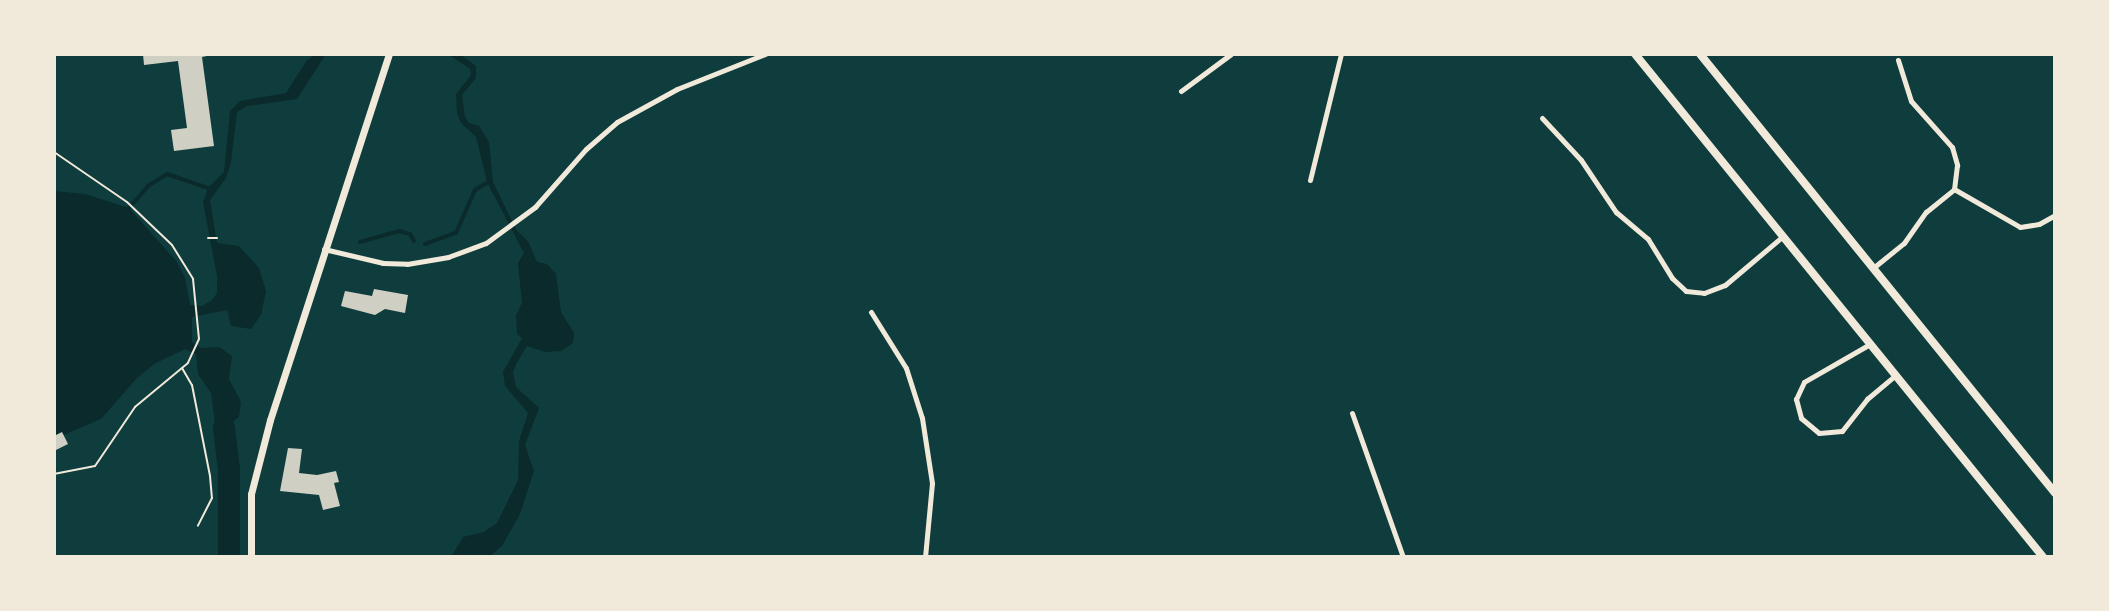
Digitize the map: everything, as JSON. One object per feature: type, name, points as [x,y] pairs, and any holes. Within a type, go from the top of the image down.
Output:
[{"type":"main road","points":[[1635,54],[2043,557]]},
{"type":"main road","points":[[1700,54],[2055,493]]},
{"type":"street","points":[[251,557],[249,510],[256,472],[284,368],[389,54]]},
{"type":"street","points":[[324,249],[383,263],[429,262],[479,246],[519,221],[586,149],[617,122],[677,89],[765,54]]},
{"type":"street","points":[[1182,91],[1231,54]]},
{"type":"street","points":[[1310,180],[1341,54]]},
{"type":"street","points":[[1873,268],[1904,243],[1926,212],[1953,189],[1957,165],[1952,147],[1911,100],[1898,60]]},
{"type":"street","points":[[1542,118],[1581,160],[1616,212],[1648,239],[1672,278],[1686,291],[1704,293],[1725,285],[1783,236]]},
{"type":"street","points":[[1953,189],[2020,227],[2039,225],[2055,215]]},
{"type":"street","points":[[871,312],[906,368],[922,418],[932,483],[925,557]]},
{"type":"street","points":[[1870,344],[1804,382],[1796,399],[1801,418],[1819,433],[1842,431],[1867,399],[1896,375]]},
{"type":"street","points":[[1352,413],[1403,557]]},
{"type":"path","points":[[54,152],[127,202],[172,245],[186,264],[193,279],[197,320],[197,342],[182,368],[135,407],[95,466],[54,474]]},
{"type":"path","points":[[208,238],[217,238]]},
{"type":"path","points":[[182,368],[195,400],[212,498],[198,526]]},
{"type":"water","points":[[316,54],[326,54],[297,99],[248,106],[237,112],[231,162],[226,178],[210,200],[217,243],[239,246],[259,268],[266,291],[261,315],[251,329],[231,326],[227,310],[192,317],[192,342],[201,348],[219,347],[232,356],[229,379],[241,402],[239,417],[224,428],[215,423],[211,393],[198,374],[196,354],[185,349],[154,364],[136,379],[101,419],[54,439],[54,191],[85,194],[129,208],[177,262],[185,278],[190,305],[202,306],[211,301],[217,293],[217,276],[203,202],[208,188],[224,172],[230,111],[240,101],[286,93],[307,60]]},
{"type":"water","points":[[448,54],[460,54],[476,66],[476,78],[462,95],[465,117],[469,123],[479,126],[489,142],[493,182],[517,231],[528,241],[537,262],[547,264],[556,274],[561,312],[574,333],[573,343],[561,351],[545,352],[527,346],[516,364],[513,373],[516,387],[539,408],[525,445],[534,471],[520,514],[502,546],[489,557],[451,557],[463,537],[484,532],[497,523],[518,480],[519,441],[528,413],[505,386],[503,372],[522,338],[517,334],[516,315],[522,303],[518,263],[524,253],[487,182],[476,137],[461,123],[457,113],[456,94],[471,75],[470,69]]},
{"type":"building","points":[[143,54],[216,54],[202,57],[214,146],[174,151],[171,130],[187,128],[178,61],[144,65]]},
{"type":"building","points":[[374,289],[408,295],[405,313],[385,309],[375,315],[341,306],[345,291],[372,296]]},
{"type":"building","points":[[62,432],[68,444],[54,451],[54,436]]},
{"type":"building","points":[[288,448],[302,449],[299,473],[317,475],[336,471],[339,482],[334,483],[340,506],[323,510],[319,495],[280,491]]},
{"type":"waterway","points":[[129,208],[148,186],[167,174],[211,189]]},
{"type":"waterway","points":[[425,244],[456,233],[475,190],[490,181]]},
{"type":"waterway","points":[[360,242],[399,231],[410,234],[414,241]]},
{"type":"waterway","points":[[224,428],[229,470],[229,557]]}]
